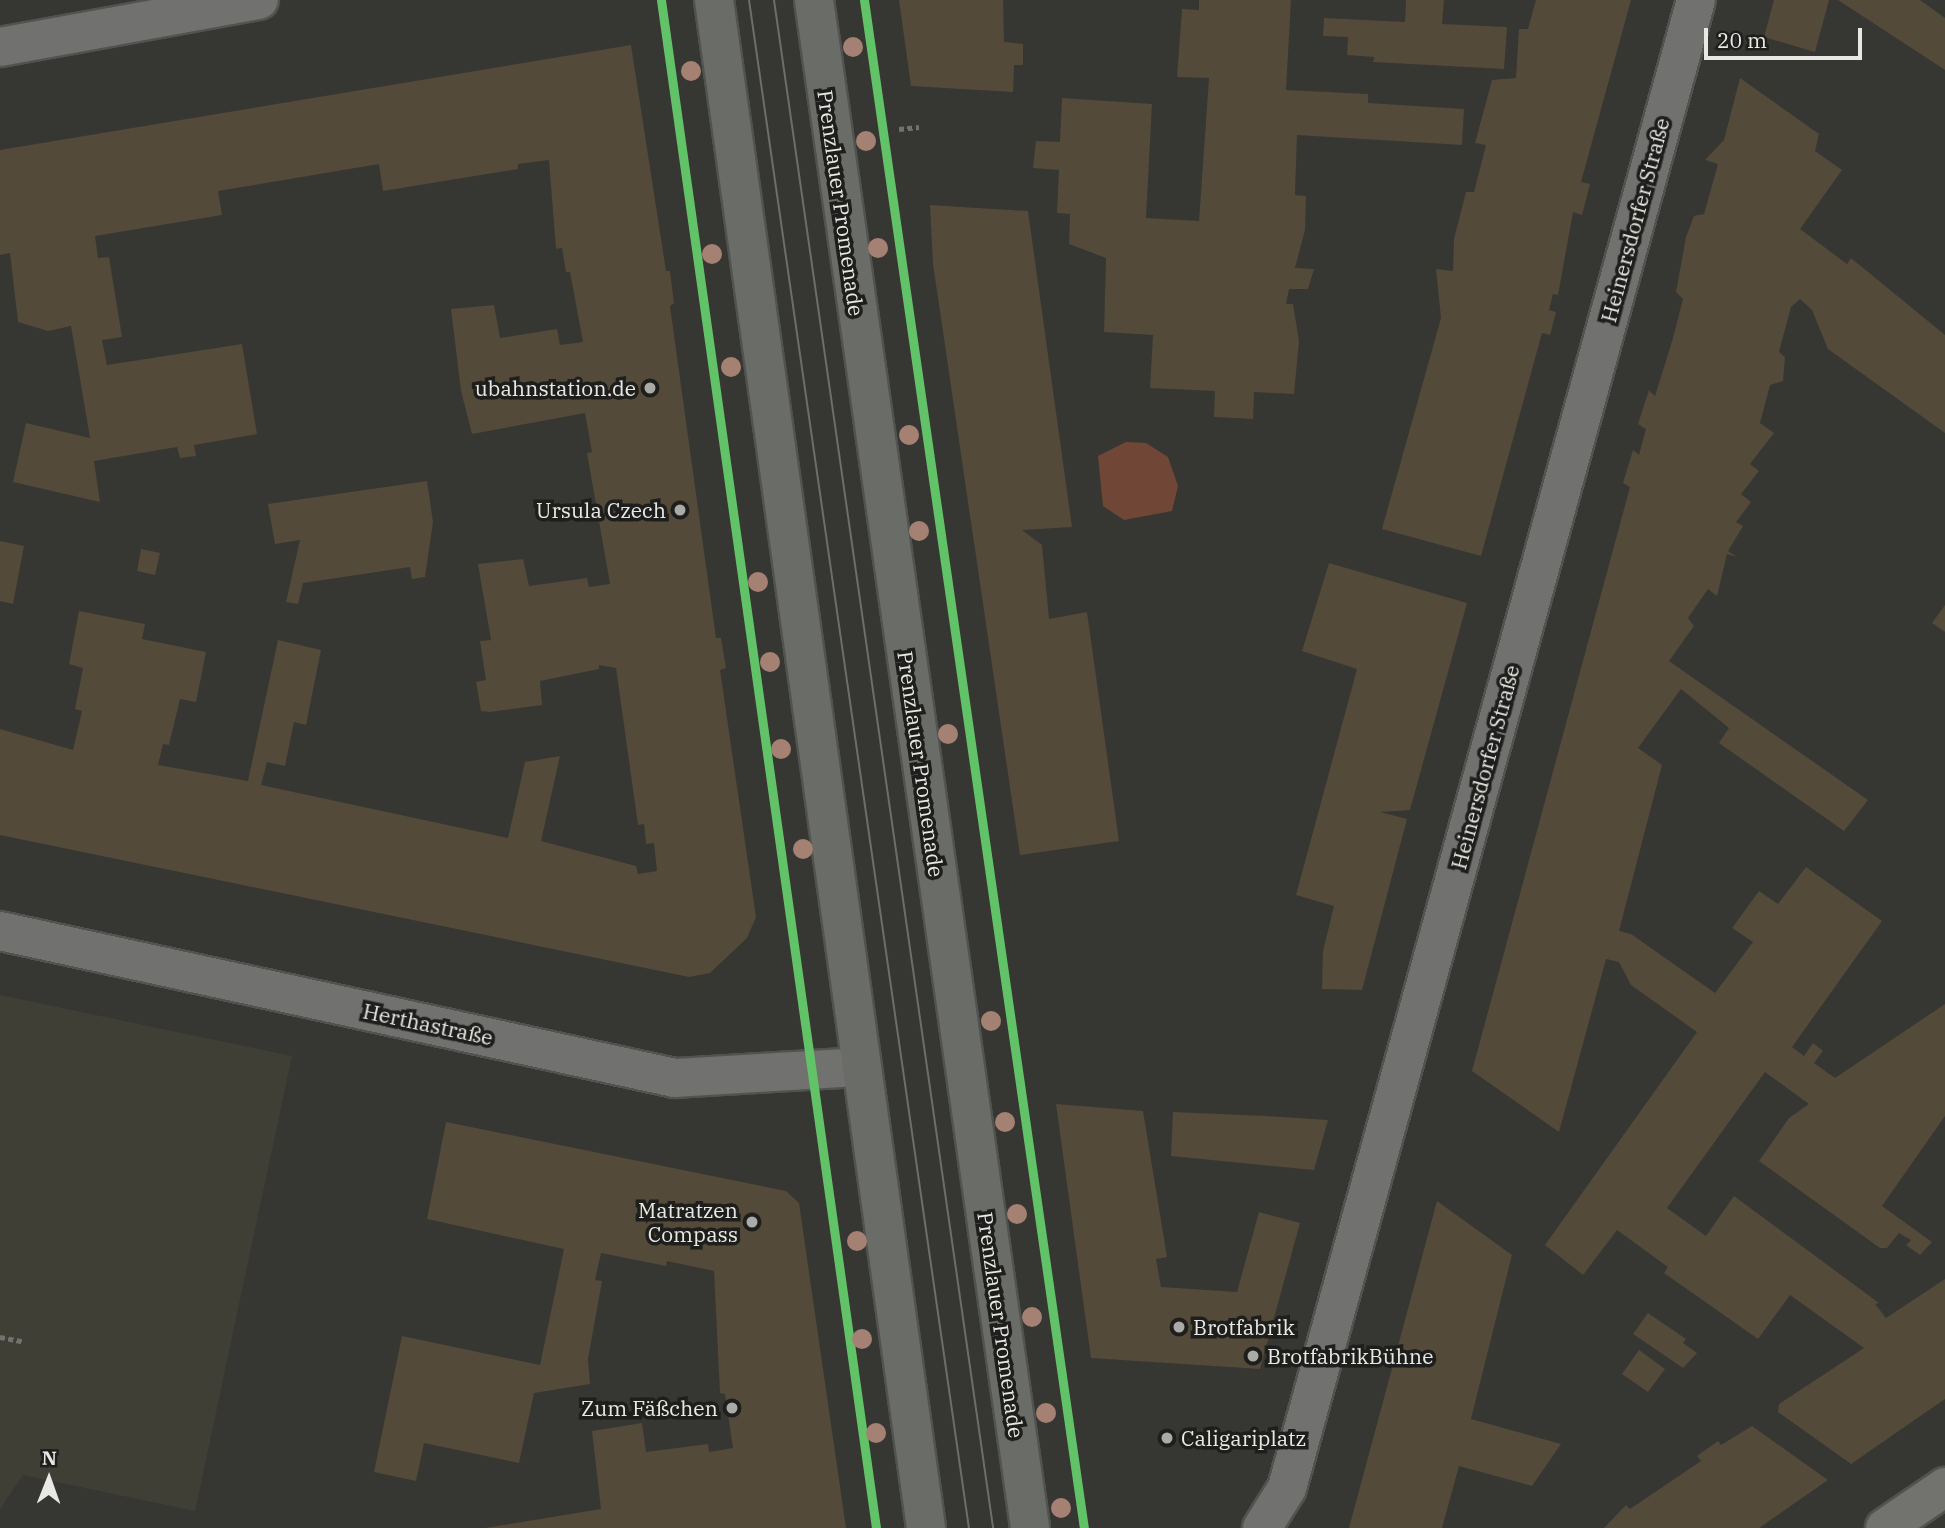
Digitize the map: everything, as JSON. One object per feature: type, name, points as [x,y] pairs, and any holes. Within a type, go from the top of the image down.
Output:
[{"type":"main road","points":[[714,0],[926,1528]]},
{"type":"main road","name":"Prenzlauer Promenade","points":[[814,0],[1030,1528]]},
{"type":"street","points":[[0,47],[259,0]]},
{"type":"street","name":"Heinersdorfer Straße","points":[[1262,1528],[1287,1488],[1696,0]]},
{"type":"street","name":"Herthastraße","points":[[0,931],[676,1078],[860,1067]]},
{"type":"street","points":[[1885,1528],[1945,1487]]},
{"type":"path","points":[[900,129],[919,127]]},
{"type":"path","points":[[0,1337],[25,1342]]},
{"type":"shaded area","points":[[1126,442],[1146,443],[1168,457],[1178,486],[1172,511],[1124,520],[1103,506],[1098,456]]},
{"type":"shaded area","points":[[0,995],[292,1056],[195,1511],[23,1475],[0,1509]]},
{"type":"building","points":[[899,0],[1003,0],[1004,42],[1023,44],[1023,65],[1014,65],[1013,92],[911,86]]},
{"type":"building","points":[[1199,0],[1291,0],[1286,90],[1368,94],[1368,103],[1464,109],[1462,145],[1297,135],[1295,195],[1306,196],[1305,230],[1295,268],[1314,269],[1308,289],[1289,289],[1286,304],[1293,304],[1299,341],[1294,394],[1254,392],[1253,419],[1214,417],[1215,391],[1150,388],[1153,335],[1104,332],[1106,258],[1069,244],[1070,214],[1057,213],[1059,170],[1033,168],[1036,141],[1060,142],[1062,98],[1152,104],[1146,218],[1199,221],[1209,78],[1177,77],[1182,9],[1199,10]]},
{"type":"building","points":[[1406,0],[1444,0],[1442,24],[1507,27],[1504,69],[1373,62],[1374,57],[1347,55],[1348,37],[1323,36],[1324,18],[1405,22]]},
{"type":"building","points":[[1536,0],[1631,0],[1581,182],[1590,184],[1582,215],[1573,212],[1558,295],[1553,294],[1549,310],[1556,312],[1550,335],[1542,333],[1481,556],[1382,529],[1441,318],[1436,269],[1453,271],[1454,239],[1466,192],[1474,192],[1486,145],[1475,143],[1492,80],[1516,78],[1519,29],[1528,29]]},
{"type":"building","points":[[1774,0],[1829,0],[1815,52],[1764,37]]},
{"type":"building","points":[[1838,0],[1920,0],[1945,18],[1945,70]]},
{"type":"building","points":[[631,45],[666,271],[670,271],[674,303],[670,306],[716,638],[721,638],[726,668],[720,670],[756,917],[747,938],[710,973],[689,977],[0,835],[0,729],[73,750],[82,711],[75,709],[83,668],[69,664],[79,611],[145,624],[142,639],[206,652],[196,702],[180,699],[169,745],[163,744],[158,765],[248,781],[278,640],[321,650],[306,725],[294,722],[285,766],[267,762],[261,785],[508,838],[525,762],[560,756],[541,841],[636,866],[638,874],[657,871],[654,843],[646,844],[644,824],[638,825],[616,668],[599,665],[599,669],[540,681],[542,705],[490,712],[481,711],[476,682],[486,680],[480,641],[491,640],[478,564],[523,559],[529,586],[587,578],[589,587],[610,584],[587,453],[592,452],[585,413],[472,434],[461,391],[451,309],[494,305],[500,338],[557,329],[560,345],[583,342],[570,272],[566,272],[562,248],[556,249],[549,160],[518,164],[518,169],[383,191],[379,164],[218,191],[222,215],[95,236],[98,258],[109,257],[122,337],[102,340],[107,365],[242,344],[257,434],[194,445],[196,456],[180,458],[177,447],[94,461],[100,502],[13,482],[26,423],[90,438],[71,326],[48,331],[18,322],[10,253],[0,255],[0,150]]},
{"type":"building","points":[[1740,78],[1819,134],[1815,151],[1842,170],[1800,229],[1847,264],[1851,258],[1945,335],[1945,433],[1828,349],[1812,310],[1800,299],[1791,307],[1779,352],[1785,357],[1783,381],[1770,385],[1760,423],[1774,433],[1750,464],[1759,471],[1741,494],[1751,502],[1736,522],[1743,526],[1728,551],[1737,557],[1727,554],[1717,596],[1708,589],[1688,618],[1694,626],[1669,661],[1868,800],[1844,831],[1719,743],[1729,728],[1681,689],[1638,748],[1662,765],[1619,931],[1631,934],[1715,993],[1753,942],[1732,928],[1759,891],[1778,904],[1806,867],[1882,921],[1792,1047],[1804,1056],[1813,1043],[1823,1051],[1814,1063],[1835,1078],[1945,1004],[1945,1116],[1882,1206],[1932,1242],[1920,1255],[1906,1245],[1911,1240],[1899,1233],[1887,1248],[1880,1248],[1759,1161],[1789,1118],[1809,1104],[1765,1072],[1667,1208],[1706,1236],[1734,1196],[1879,1303],[1875,1304],[1886,1318],[1945,1279],[1945,1399],[1851,1464],[1778,1412],[1779,1404],[1864,1348],[1790,1295],[1758,1339],[1664,1273],[1668,1267],[1617,1230],[1583,1275],[1545,1245],[1697,1032],[1631,985],[1619,962],[1606,959],[1559,1132],[1472,1071],[1630,487],[1623,483],[1633,450],[1639,455],[1646,429],[1638,424],[1649,390],[1655,396],[1673,338],[1683,299],[1676,292],[1686,237],[1694,216],[1704,214],[1718,164],[1705,160],[1724,140]]},
{"type":"building","points":[[930,205],[1028,211],[1072,527],[1022,530],[1042,545],[1049,619],[1087,612],[1119,841],[1020,855],[933,264]]},
{"type":"building","points":[[427,481],[433,522],[425,577],[412,579],[410,567],[303,583],[298,604],[286,602],[300,540],[275,544],[268,504]]},
{"type":"building","points":[[0,541],[24,546],[13,604],[0,601]]},
{"type":"building","points":[[141,549],[160,553],[155,575],[137,571]]},
{"type":"building","points":[[1329,563],[1467,603],[1410,810],[1380,812],[1407,819],[1362,990],[1322,989],[1323,951],[1334,906],[1296,895],[1357,669],[1302,651]]},
{"type":"building","points":[[1945,605],[1945,632],[1932,623]]},
{"type":"building","points":[[1056,1104],[1143,1111],[1167,1257],[1156,1259],[1161,1287],[1237,1292],[1259,1212],[1300,1223],[1260,1369],[1091,1358]]},
{"type":"building","points":[[1173,1112],[1328,1120],[1314,1170],[1171,1156]]},
{"type":"building","points":[[446,1122],[786,1191],[799,1203],[846,1528],[485,1528],[601,1509],[592,1431],[642,1423],[646,1452],[708,1444],[709,1452],[733,1448],[725,1394],[720,1393],[714,1271],[667,1261],[666,1266],[601,1253],[595,1280],[602,1281],[588,1359],[590,1384],[534,1393],[519,1463],[424,1443],[416,1481],[374,1472],[402,1336],[540,1365],[564,1249],[427,1219]]},
{"type":"building","points":[[1437,1201],[1512,1255],[1471,1419],[1561,1444],[1532,1486],[1459,1466],[1442,1528],[1349,1528]]},
{"type":"building","points":[[1648,1313],[1686,1339],[1683,1343],[1697,1353],[1683,1368],[1633,1334]]},
{"type":"building","points":[[1639,1350],[1665,1369],[1648,1392],[1622,1374]]},
{"type":"building","points":[[1752,1426],[1828,1480],[1759,1528],[1604,1528],[1626,1505],[1630,1509],[1701,1461],[1697,1456],[1718,1441],[1721,1445]]},
{"type":"tram line","points":[[749,0],[969,1528]]},
{"type":"tram line","points":[[774,0],[993,1528]]},
{"type":"cycle path","points":[[661,0],[876,1528]]},
{"type":"cycle path","points":[[864,0],[1084,1528]]},
{"type":"place","name":"ubahnstation.de","points":[[650,388]]},
{"type":"place","name":"Ursula Czech","points":[[680,510]]},
{"type":"place","name":"Matratzen Compass","points":[[752,1222]]},
{"type":"place","name":"Brotfabrik","points":[[1179,1327]]},
{"type":"place","name":"BrotfabrikBühne","points":[[1253,1356]]},
{"type":"place","name":"Zum Fäßchen","points":[[732,1408]]},
{"type":"place","name":"Caligariplatz","points":[[1167,1438]]}]
